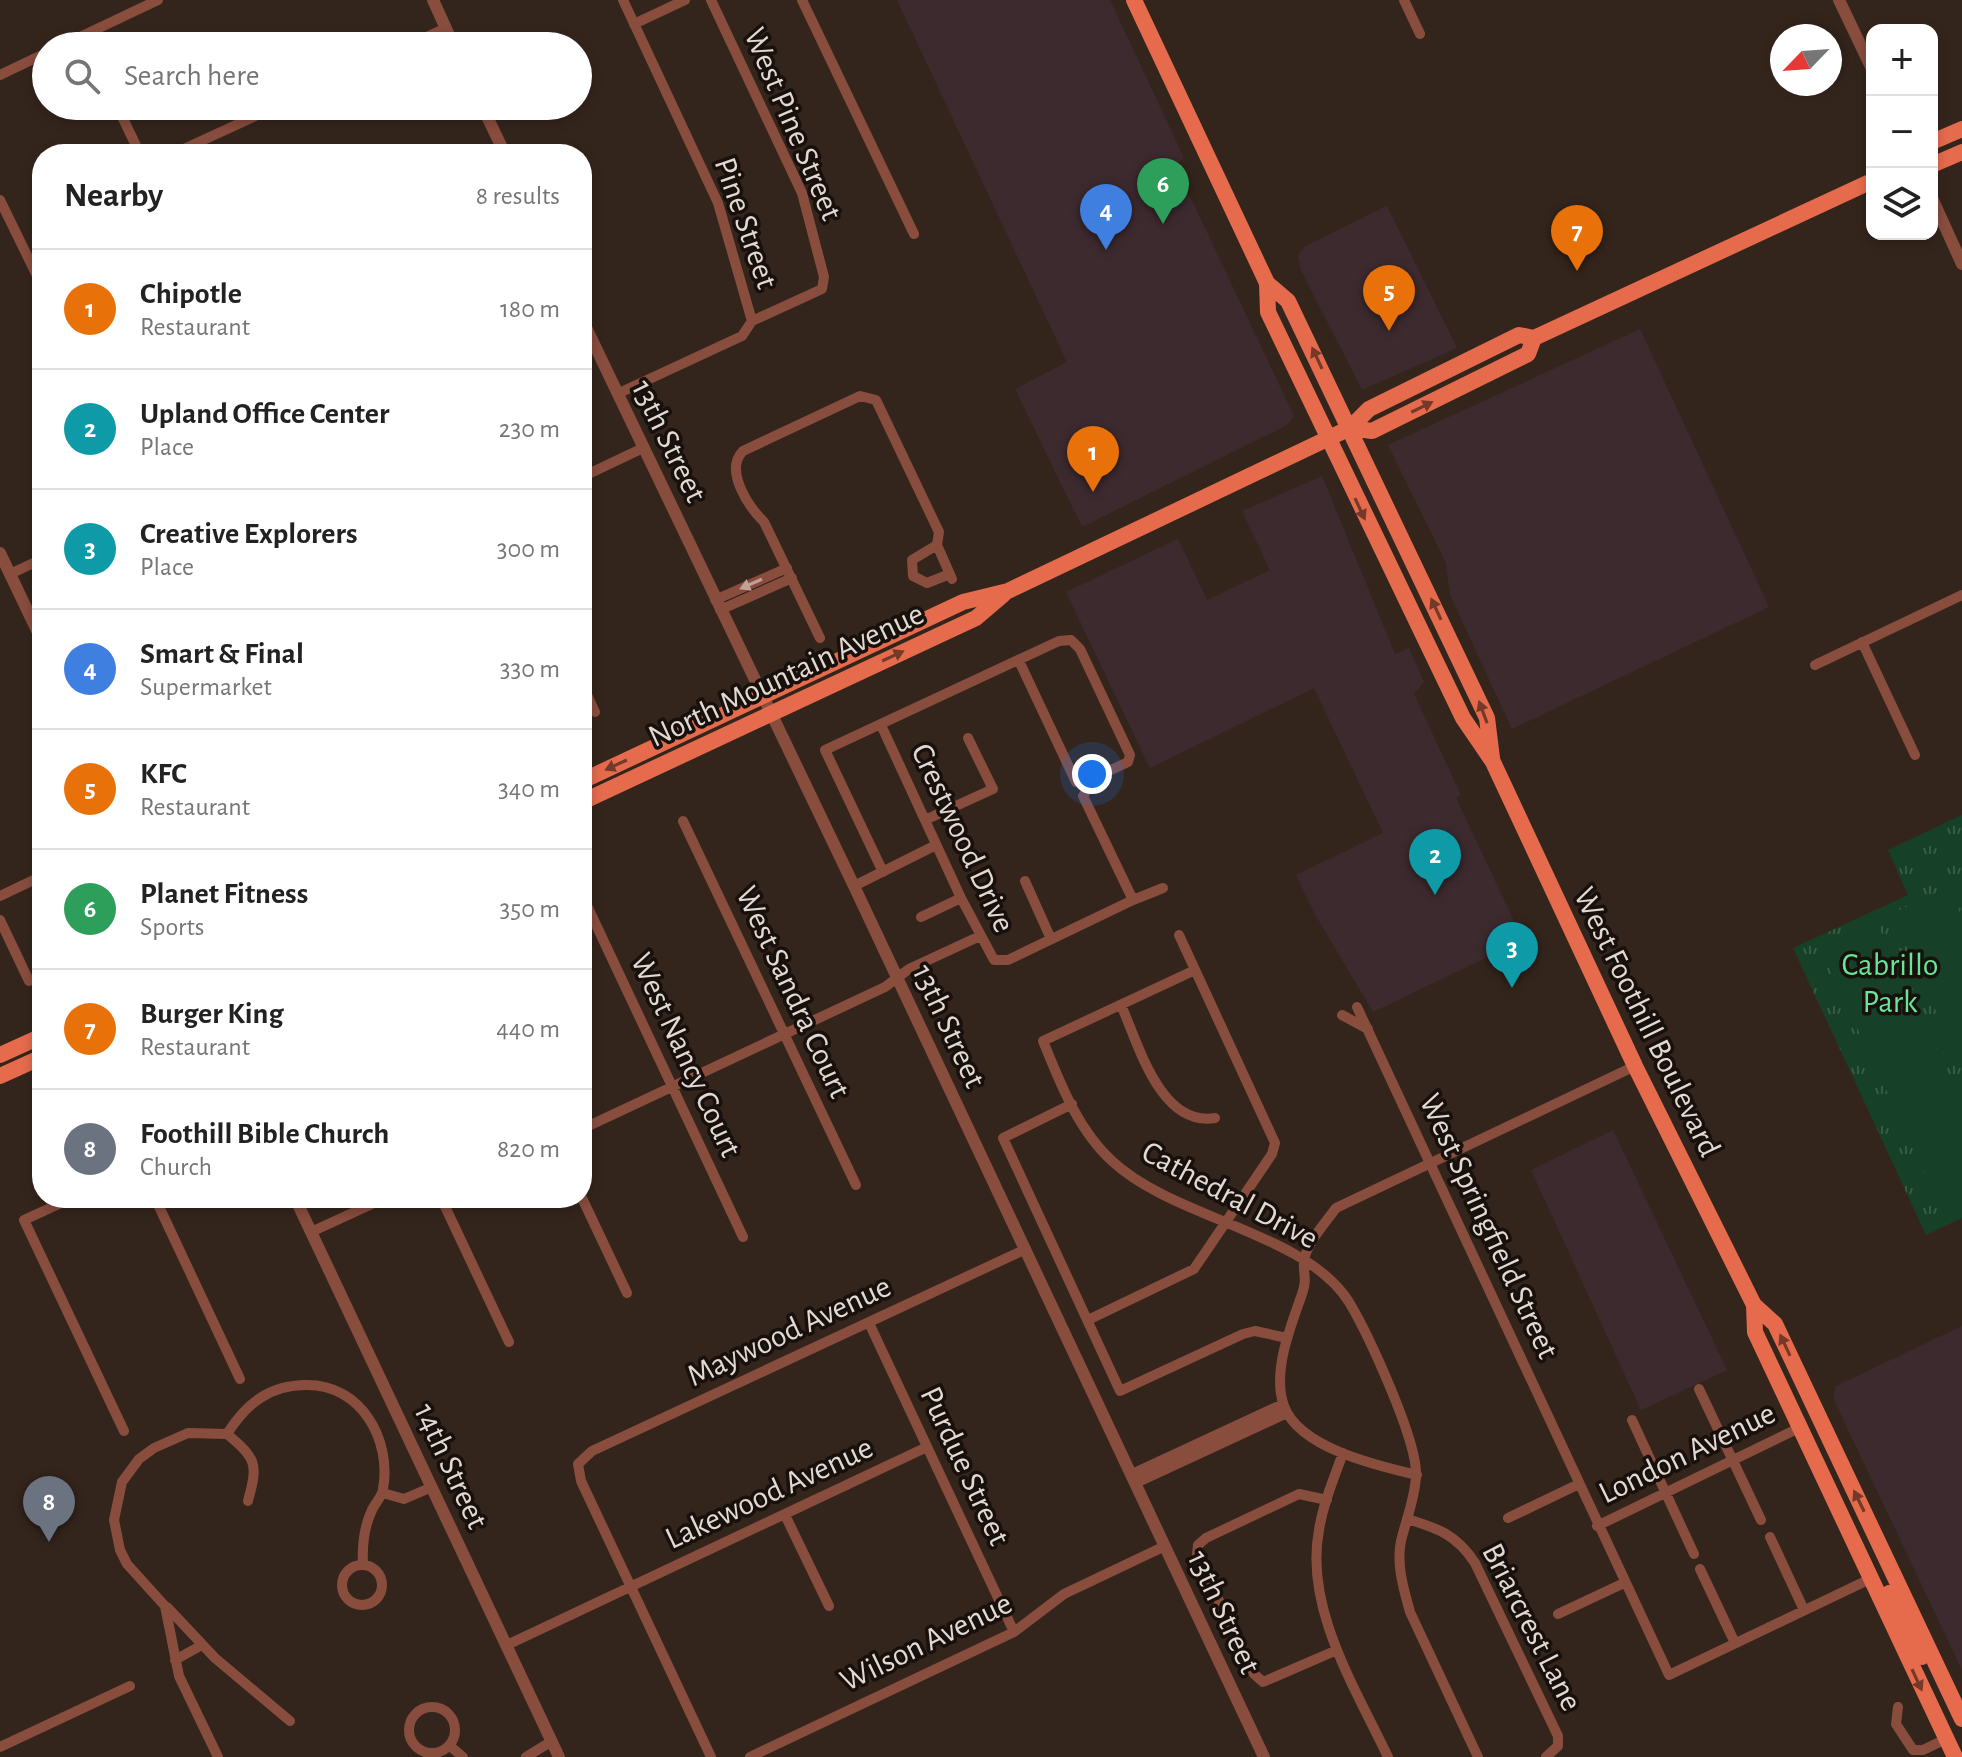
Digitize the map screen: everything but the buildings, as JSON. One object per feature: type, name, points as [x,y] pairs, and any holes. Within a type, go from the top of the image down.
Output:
[{"type":"main road","name":"West Foothill Boulevard","points":[[1134,0],[1267,283],[1268,312],[1463,718],[1493,762],[1635,1066],[1754,1305],[1758,1340],[1955,1757]]},
{"type":"main road","points":[[1938,139],[1962,129]]},
{"type":"main road","points":[[1938,162],[1962,152]]},
{"type":"main road","name":"North Mountain Avenue","points":[[592,776],[963,602],[1008,591],[1350,428],[1369,409],[1519,335],[1534,338],[1866,184]]},
{"type":"main road","name":"West Foothill Boulevard","points":[[1267,283],[1288,301],[1487,718],[1493,762]]},
{"type":"main road","name":"North Mountain Avenue","points":[[592,797],[976,618],[1008,591]]},
{"type":"main road","points":[[0,1055],[32,1041]]},
{"type":"main road","points":[[0,1076],[32,1062]]},
{"type":"main road","name":"West Foothill Boulevard","points":[[1754,1305],[1775,1324],[1962,1719]]},
{"type":"main road","points":[[1758,1340],[1771,1350],[1789,1385],[1796,1392],[1807,1392]]},
{"type":"main road","points":[[1836,1508],[1853,1523],[1879,1571],[1892,1572]]},
{"type":"main road","points":[[1870,1579],[1882,1581],[1924,1661],[1943,1678]]},
{"type":"street","points":[[90,32],[158,0]]},
{"type":"street","points":[[433,0],[448,32]]},
{"type":"street","name":"Pine Street","points":[[617,394],[742,336],[752,321],[718,203],[623,0]]},
{"type":"street","points":[[634,24],[685,0]]},
{"type":"street","name":"West Pine Street","points":[[711,0],[802,193],[824,277],[822,289],[752,321]]},
{"type":"street","points":[[802,0],[914,234]]},
{"type":"street","points":[[1404,0],[1420,34]]},
{"type":"street","points":[[1839,0],[1866,56]]},
{"type":"street","points":[[437,32],[446,28]]},
{"type":"street","points":[[0,75],[32,60]]},
{"type":"street","points":[[124,120],[135,144]]},
{"type":"street","points":[[195,144],[247,120]]},
{"type":"street","points":[[489,120],[500,144]]},
{"type":"street","points":[[0,200],[32,266]]},
{"type":"street","points":[[1938,211],[1962,264]]},
{"type":"street","name":"13th Street","points":[[592,340],[854,886],[1264,1757]]},
{"type":"street","points":[[820,638],[734,470],[736,458],[743,451],[860,396],[869,395],[876,400],[939,532],[937,545],[951,576],[927,583],[913,576],[912,560],[937,545]]},
{"type":"street","points":[[592,472],[643,448]]},
{"type":"street","points":[[0,553],[32,620]]},
{"type":"street","points":[[10,574],[32,564]]},
{"type":"street","points":[[718,605],[789,573]]},
{"type":"street","points":[[1815,665],[1962,595]]},
{"type":"street","points":[[883,872],[825,750],[1059,641],[1071,640],[1080,649],[1130,755],[1128,762],[1096,777],[1083,796],[1133,900]]},
{"type":"street","points":[[1862,642],[1915,755]]},
{"type":"street","points":[[1019,661],[1076,782]]},
{"type":"street","points":[[592,706],[595,712]]},
{"type":"street","name":"Crestwood Drive","points":[[881,725],[961,898],[994,960],[1008,960],[1051,939]]},
{"type":"street","points":[[925,820],[993,789],[968,738]]},
{"type":"street","name":"West Sandra Court","points":[[683,821],[856,1185]]},
{"type":"street","points":[[854,886],[936,845]]},
{"type":"street","points":[[0,896],[32,881]]},
{"type":"street","points":[[1025,881],[1051,939],[1163,888]]},
{"type":"street","points":[[921,917],[961,898]]},
{"type":"street","name":"West Nancy Court","points":[[592,916],[743,1237]]},
{"type":"street","points":[[0,920],[29,981]]},
{"type":"street","points":[[1088,1320],[1194,1269],[1228,1224],[1272,1154],[1275,1143],[1179,935]]},
{"type":"street","points":[[592,1124],[885,987],[909,969],[980,936]]},
{"type":"street","points":[[1195,970],[1121,1005],[1164,1095],[1192,1117],[1215,1118]]},
{"type":"street","name":"Cathedral Drive","points":[[1121,1005],[1043,1041],[1072,1104],[1088,1134],[1132,1178],[1304,1261],[1348,1301],[1406,1422],[1417,1475],[1400,1544],[1400,1566],[1410,1612],[1478,1757]]},
{"type":"street","name":"West Springfield Street","points":[[1357,1007],[1669,1675],[1735,1643]]},
{"type":"street","points":[[1342,1015],[1370,1030]]},
{"type":"street","points":[[1417,1475],[1322,1444],[1285,1409],[1281,1392],[1287,1338],[1306,1284],[1304,1261],[1336,1208],[1635,1066]]},
{"type":"street","points":[[1072,1104],[1003,1138],[1120,1391],[1243,1334],[1255,1331],[1287,1338]]},
{"type":"street","points":[[50,1208],[24,1220],[124,1431]]},
{"type":"street","points":[[160,1208],[240,1379]]},
{"type":"street","name":"14th Street","points":[[300,1208],[559,1757]]},
{"type":"street","points":[[311,1232],[363,1208]]},
{"type":"street","points":[[446,1208],[509,1342]]},
{"type":"street","points":[[587,1208],[627,1293]]},
{"type":"street","name":"Maywood Avenue","points":[[632,1587],[581,1481],[578,1464],[592,1451],[1026,1249]]},
{"type":"street","name":"Purdue Street","points":[[869,1323],[1014,1632]]},
{"type":"street","points":[[227,1434],[250,1404],[274,1390],[310,1384],[335,1390],[368,1415],[382,1440],[386,1463],[383,1493],[372,1510],[364,1535],[363,1565]]},
{"type":"street","points":[[1699,1389],[1761,1520]]},
{"type":"street","points":[[1134,1478],[1285,1409]]},
{"type":"street","points":[[1632,1420],[1694,1554]]},
{"type":"street","name":"London Avenue","points":[[1597,1526],[1799,1428]]},
{"type":"street","points":[[248,1501],[256,1474],[254,1462],[227,1434],[188,1433],[154,1448],[139,1459],[118,1495],[114,1520],[120,1550],[127,1564],[202,1645],[290,1721]]},
{"type":"street","name":"Lakewood Avenue","points":[[507,1645],[927,1447]]},
{"type":"street","points":[[1343,1453],[1318,1531],[1317,1569],[1323,1604],[1337,1650],[1388,1757]]},
{"type":"street","points":[[1508,1518],[1579,1484]]},
{"type":"street","points":[[383,1493],[404,1499],[432,1487]]},
{"type":"street","points":[[1327,1500],[1299,1494],[1206,1538],[1198,1545],[1197,1555],[1254,1674],[1263,1682],[1337,1650]]},
{"type":"street","points":[[785,1515],[829,1606]]},
{"type":"street","name":"Briarcrest Lane","points":[[1407,1519],[1446,1530],[1462,1543],[1475,1563],[1551,1721],[1558,1746],[1546,1757]]},
{"type":"street","points":[[1770,1537],[1804,1610]]},
{"type":"street","name":"Wilson Avenue","points":[[750,1757],[1014,1632],[1064,1594],[1165,1546]]},
{"type":"street","points":[[363,1565],[377,1571],[383,1586],[377,1600],[362,1606],[348,1600],[342,1585],[348,1571],[363,1565]]},
{"type":"street","points":[[1700,1569],[1735,1643],[1870,1579]]},
{"type":"street","points":[[1558,1614],[1624,1583]]},
{"type":"street","points":[[632,1587],[711,1757]]},
{"type":"street","points":[[165,1606],[175,1660],[218,1757]]},
{"type":"street","points":[[175,1660],[202,1645]]},
{"type":"street","points":[[0,1747],[130,1686]]},
{"type":"street","points":[[431,1706],[448,1712],[456,1729],[450,1746],[434,1754],[417,1748],[409,1731],[415,1714],[431,1706]]},
{"type":"street","points":[[1898,1707],[1896,1724],[1913,1750],[1923,1750],[1946,1739]]},
{"type":"street","points":[[526,1757],[552,1741]]},
{"type":"street","points":[[450,1746],[463,1757]]},
{"type":"shaded area","points":[[897,0],[1110,0],[1184,158],[1175,165],[1294,416],[1287,425],[1082,527],[1015,389],[1067,362]]},
{"type":"shaded area","points":[[1387,206],[1457,348],[1362,390],[1301,270],[1298,255],[1305,246]]},
{"type":"shaded area","points":[[1640,329],[1769,607],[1512,729],[1450,595],[1446,563],[1388,445]]},
{"type":"shaded area","points":[[1322,476],[1395,654],[1409,648],[1424,682],[1414,694],[1461,795],[1456,798],[1523,940],[1373,1012],[1316,916],[1296,875],[1383,833],[1314,688],[1150,768],[1066,592],[1178,539],[1207,600],[1270,570],[1242,511]]},
{"type":"shaded area","points":[[1613,1130],[1727,1370],[1641,1410],[1531,1170]]},
{"type":"shaded area","points":[[1962,1326],[1962,1670],[1833,1398],[1836,1386]]},
{"type":"green space","name":"Cabrillo Park","points":[[1962,815],[1962,1218],[1926,1235],[1793,948],[1908,895],[1888,850]]},
{"type":"green space","points":[[1948,887],[1962,917],[1962,1067],[1891,914]]},
{"type":"green space","points":[[1876,921],[1918,1010],[1861,1036],[1820,947]]},
{"type":"green space","points":[[1919,1011],[1962,1104],[1962,1208],[1945,1216],[1862,1037]]},
{"type":"place","name":"Planet Fitness","points":[[1163,224]]},
{"type":"place","name":"Smart & Final","points":[[1106,250]]},
{"type":"place","name":"Burger King","points":[[1577,271]]},
{"type":"place","name":"KFC","points":[[1389,331]]},
{"type":"place","name":"Chipotle","points":[[1093,492]]},
{"type":"place","name":"Upland Office Center","points":[[1435,895]]},
{"type":"place","name":"Creative Explorers","points":[[1512,988]]},
{"type":"place","name":"Foothill Bible Church","points":[[49,1542]]}]
